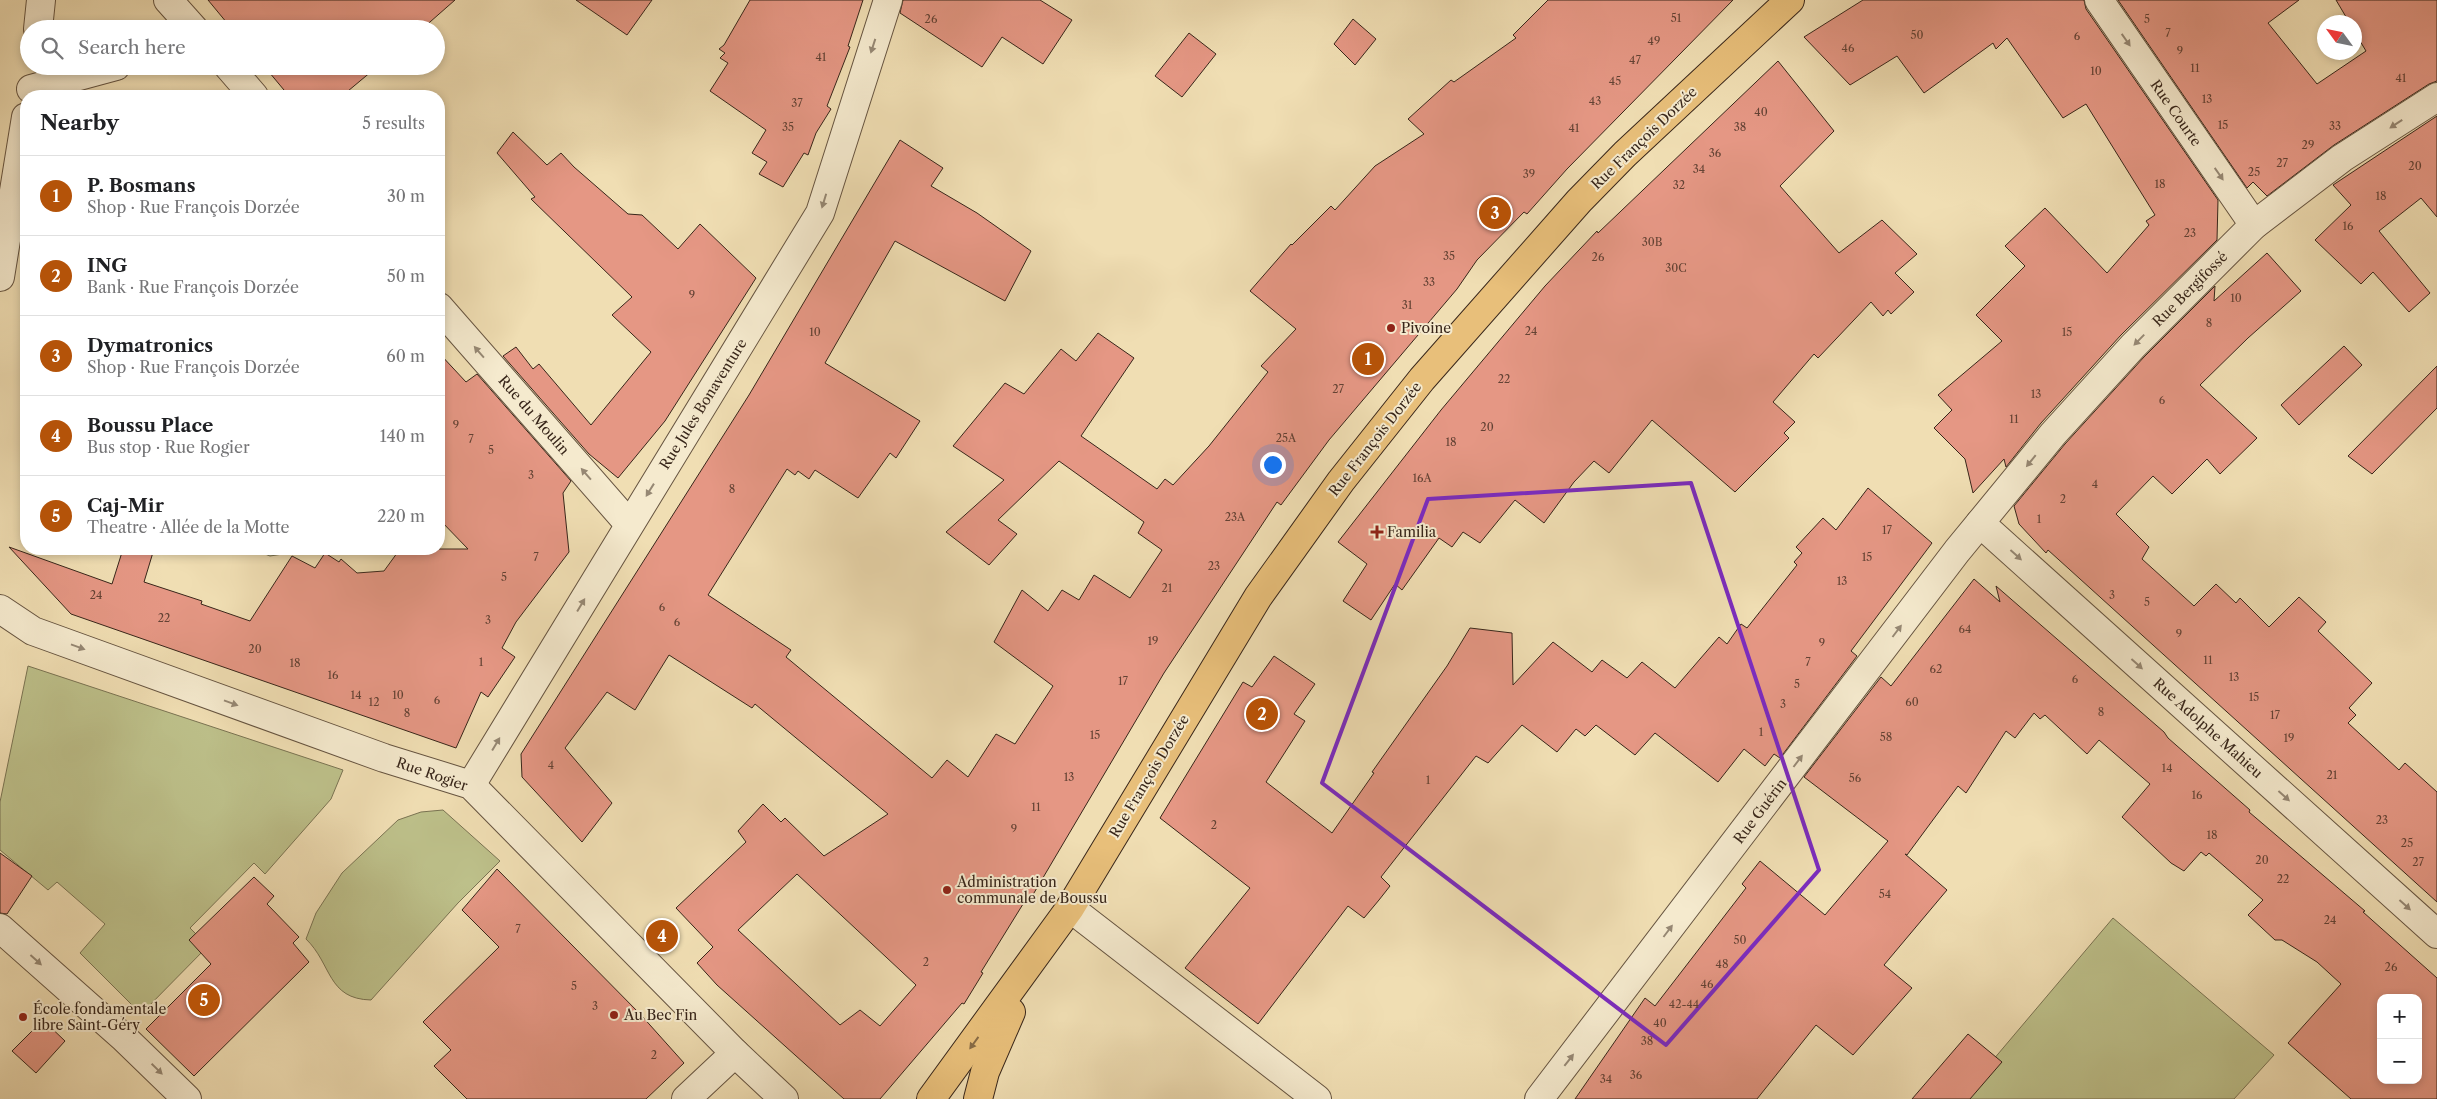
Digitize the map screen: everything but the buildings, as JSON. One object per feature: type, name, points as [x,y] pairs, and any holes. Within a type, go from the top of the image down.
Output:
[{"type":"main road","name":"Rue François Dorzée","points":[[931,1099],[1070,908],[1258,597],[1341,481],[1382,428],[1422,379],[1579,201],[1625,154],[1790,0]]},
{"type":"main road","name":"Rue François Dorzée","points":[[978,1099],[985,1072],[1000,1035],[1044,946]]},
{"type":"street","points":[[39,20],[41,0]]},
{"type":"street","points":[[168,0],[186,20]]},
{"type":"street","name":"Rue Jules Bonaventure","points":[[471,786],[820,213],[888,0]]},
{"type":"street","name":"Rue Courte","points":[[2098,0],[2254,225]]},
{"type":"street","points":[[31,84],[74,75]]},
{"type":"street","points":[[236,75],[249,90]]},
{"type":"street","name":"Rue Bergifossé","points":[[1980,523],[2054,434],[2133,346],[2254,225],[2342,158],[2437,97]]},
{"type":"street","points":[[0,277],[20,154]]},
{"type":"street","name":"Rue du Moulin","points":[[445,314],[630,524]]},
{"type":"street","name":"Rue Adolphe Mahieu","points":[[1980,523],[2437,934]]},
{"type":"street","name":"Rue Guérin","points":[[1539,1099],[1980,523]]},
{"type":"street","name":"Rue Rogier","points":[[11,620],[374,754],[471,786],[735,1053],[784,1099]]},
{"type":"street","points":[[1070,908],[1317,1099]]},
{"type":"street","points":[[0,928],[123,1037],[187,1099]]},
{"type":"street","points":[[686,1099],[735,1053]]},
{"type":"highlighted area","points":[[1691,483],[1819,870],[1666,1045],[1322,783],[1428,499]]},
{"type":"green space","points":[[28,666],[343,770],[331,799],[265,874],[254,863],[190,928],[208,946],[141,1014],[80,953],[105,924],[57,882],[48,890],[0,850],[0,802]]},
{"type":"green space","points":[[443,810],[500,861],[458,903],[371,1000],[346,994],[332,979],[321,959],[306,939],[316,913],[342,873],[398,820],[421,812]]},
{"type":"green space","points":[[2113,918],[2274,1055],[2234,1099],[1960,1099]]},
{"type":"place","name":"Dymatronics","points":[[1495,213]]},
{"type":"place","name":"Pivoine","points":[[1391,328]]},
{"type":"place","name":"P. Bosmans","points":[[1368,359]]},
{"type":"place","name":"Familia","points":[[1377,532]]},
{"type":"place","name":"ING","points":[[1262,714]]},
{"type":"place","name":"Administration communale de Boussu","points":[[947,890]]},
{"type":"place","name":"Boussu Place","points":[[662,936]]},
{"type":"place","name":"Caj-Mir","points":[[204,1000]]},
{"type":"place","name":"Au Bec Fin","points":[[614,1015]]},
{"type":"place","name":"École fondamentale libre Saint-Géry","points":[[23,1017]]}]
